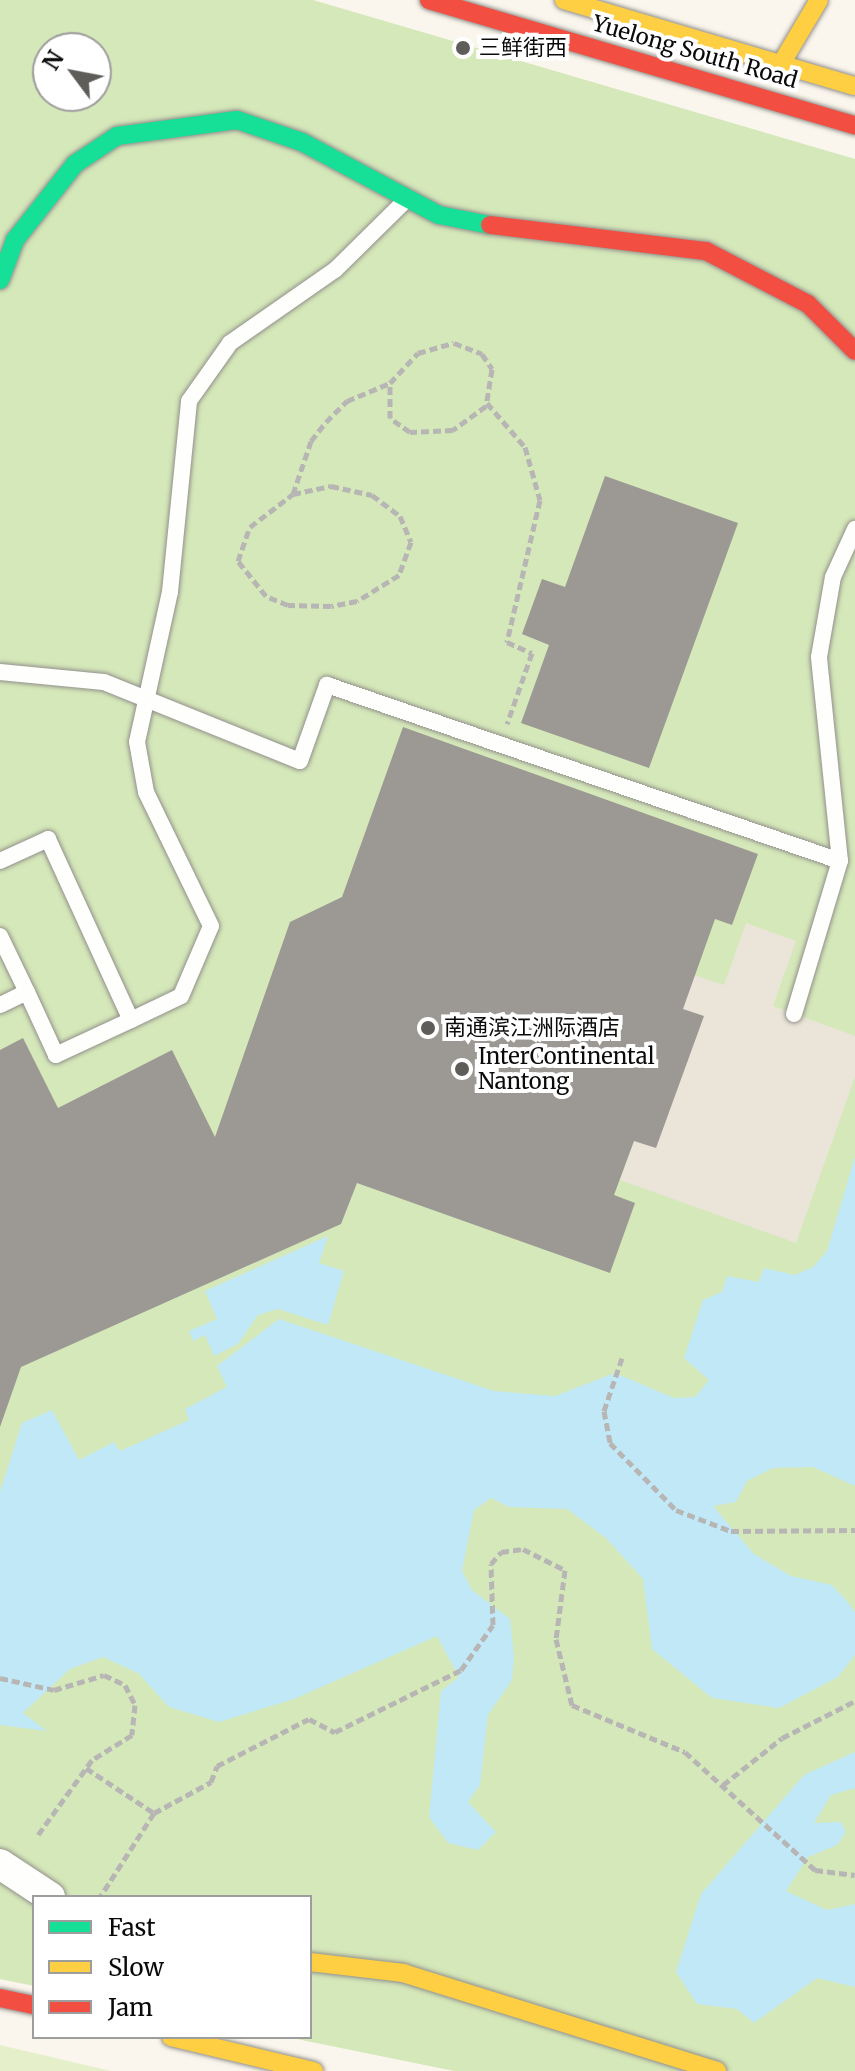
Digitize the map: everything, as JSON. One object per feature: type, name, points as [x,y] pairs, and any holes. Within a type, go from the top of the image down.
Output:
[{"type":"street","name":"Yuelong South Road","points":[[429,0],[855,125]]},
{"type":"street","name":"Yuelong South Road","points":[[564,0],[855,86]]},
{"type":"street","points":[[781,64],[817,2]]},
{"type":"street","points":[[0,280],[22,229],[75,164],[117,136],[203,119],[266,128],[406,200],[482,227],[706,251],[777,282],[855,351]]},
{"type":"street","points":[[0,1864],[47,1895]]},
{"type":"street","points":[[312,1962],[403,1973],[717,2071]]},
{"type":"street","points":[[0,1998],[32,2005]]},
{"type":"street","points":[[179,2039],[314,2071]]},
{"type":"lane","points":[[0,936],[56,1055],[181,996],[211,926],[138,766],[170,592],[182,426],[198,379],[230,343],[336,269],[406,200]]},
{"type":"lane","points":[[794,1014],[840,861],[819,657],[833,577],[855,529]]},
{"type":"lane","points":[[0,672],[86,677],[300,761],[327,685],[840,861]]},
{"type":"lane","points":[[0,861],[48,839],[131,1020]]},
{"type":"lane","points":[[0,1005],[27,992]]},
{"type":"path","points":[[293,494],[331,486],[385,502],[411,542],[399,575],[357,601],[331,606],[266,596],[248,580],[239,549],[266,508],[293,494],[311,441],[347,401],[390,383],[418,353],[470,346],[492,369],[487,403],[453,430],[410,432],[390,418],[390,383]]},
{"type":"path","points":[[487,403],[525,447],[540,500],[507,642],[532,653],[500,744]]},
{"type":"path","points":[[622,1358],[604,1411],[610,1443],[676,1510],[731,1531],[855,1530]]},
{"type":"path","points":[[101,1895],[154,1813],[211,1782],[217,1766],[309,1719],[335,1732],[461,1670],[490,1637],[491,1564],[511,1550],[542,1554],[565,1570],[556,1639],[572,1705],[665,1741],[723,1785],[815,1870],[855,1875]]},
{"type":"path","points":[[0,1678],[37,1689],[104,1675],[125,1685],[135,1705],[132,1735],[86,1768],[38,1835]]},
{"type":"path","points":[[723,1785],[782,1738],[855,1701]]},
{"type":"path","points":[[86,1768],[154,1813]]},
{"type":"green space","name":"南通滨江洲际酒店","points":[[0,0],[313,0],[855,159],[855,2071],[454,2071],[297,2039],[312,2039],[312,1895],[32,1895],[32,1986],[0,1979]]},
{"type":"green space","points":[[0,2045],[111,2071],[0,2071]]},
{"type":"shaded area","points":[[746,923],[796,941],[773,1006],[855,1036],[855,1077],[796,1243],[620,1180],[694,975],[724,985]]},
{"type":"water","points":[[855,1157],[855,1486],[813,1467],[773,1468],[747,1481],[736,1502],[713,1506],[754,1554],[791,1576],[832,1585],[847,1601],[855,1612],[855,1655],[838,1677],[779,1708],[712,1698],[652,1649],[643,1579],[606,1538],[567,1509],[509,1507],[491,1498],[474,1510],[462,1571],[472,1590],[510,1619],[514,1657],[512,1680],[488,1715],[480,1785],[468,1802],[496,1832],[478,1850],[448,1843],[429,1817],[441,1691],[459,1677],[437,1636],[294,1699],[219,1722],[169,1707],[138,1673],[103,1657],[70,1669],[23,1713],[47,1731],[0,1725],[0,1492],[22,1423],[52,1410],[79,1460],[114,1442],[120,1451],[189,1420],[185,1409],[227,1387],[217,1366],[279,1319],[494,1391],[555,1396],[615,1373],[674,1398],[695,1397],[709,1380],[684,1358],[703,1300],[722,1292],[727,1276],[759,1282],[764,1268],[795,1275],[813,1267],[827,1251]]},
{"type":"water","points":[[328,1236],[319,1263],[344,1271],[328,1325],[278,1309],[258,1315],[238,1344],[214,1356],[205,1335],[193,1341],[189,1331],[217,1319],[205,1291]]},
{"type":"water","points":[[855,1752],[855,1788],[831,1795],[814,1823],[841,1822],[846,1832],[837,1845],[808,1857],[786,1891],[827,1910],[855,1904],[855,1987],[817,1978],[754,2023],[737,2009],[697,2004],[676,1972],[701,1894],[804,1775]]},
{"type":"building","points":[[605,476],[738,523],[649,768],[521,723],[549,645],[522,634],[542,579],[565,587]]},
{"type":"building","name":"InterContinental Nantong","points":[[403,727],[758,854],[732,925],[715,919],[683,1009],[704,1016],[656,1148],[634,1141],[614,1195],[635,1203],[610,1273],[357,1183],[341,1224],[21,1367],[0,1427],[0,1050],[23,1038],[58,1108],[172,1050],[215,1137],[290,922],[342,897]]},
{"type":"traffic: fast","points":[[0,280],[15,240],[75,164],[117,136],[237,120],[302,142],[439,215],[490,225]]},
{"type":"traffic: slow","points":[[564,0],[855,86]]},
{"type":"traffic: slow","points":[[781,64],[819,0]]},
{"type":"traffic: slow","points":[[312,1962],[403,1973],[717,2071]]},
{"type":"traffic: slow","points":[[179,2039],[314,2071]]},
{"type":"traffic: jam","points":[[429,0],[855,125]]},
{"type":"traffic: jam","points":[[490,225],[706,251],[808,304],[855,351]]},
{"type":"traffic: jam","points":[[0,1998],[32,2005]]},
{"type":"place","name":"三鲜街西","points":[[463,48]]},
{"type":"place","name":"南通滨江洲际酒店","points":[[428,1028]]},
{"type":"place","name":"InterContinental Nantong","points":[[462,1069]]}]
